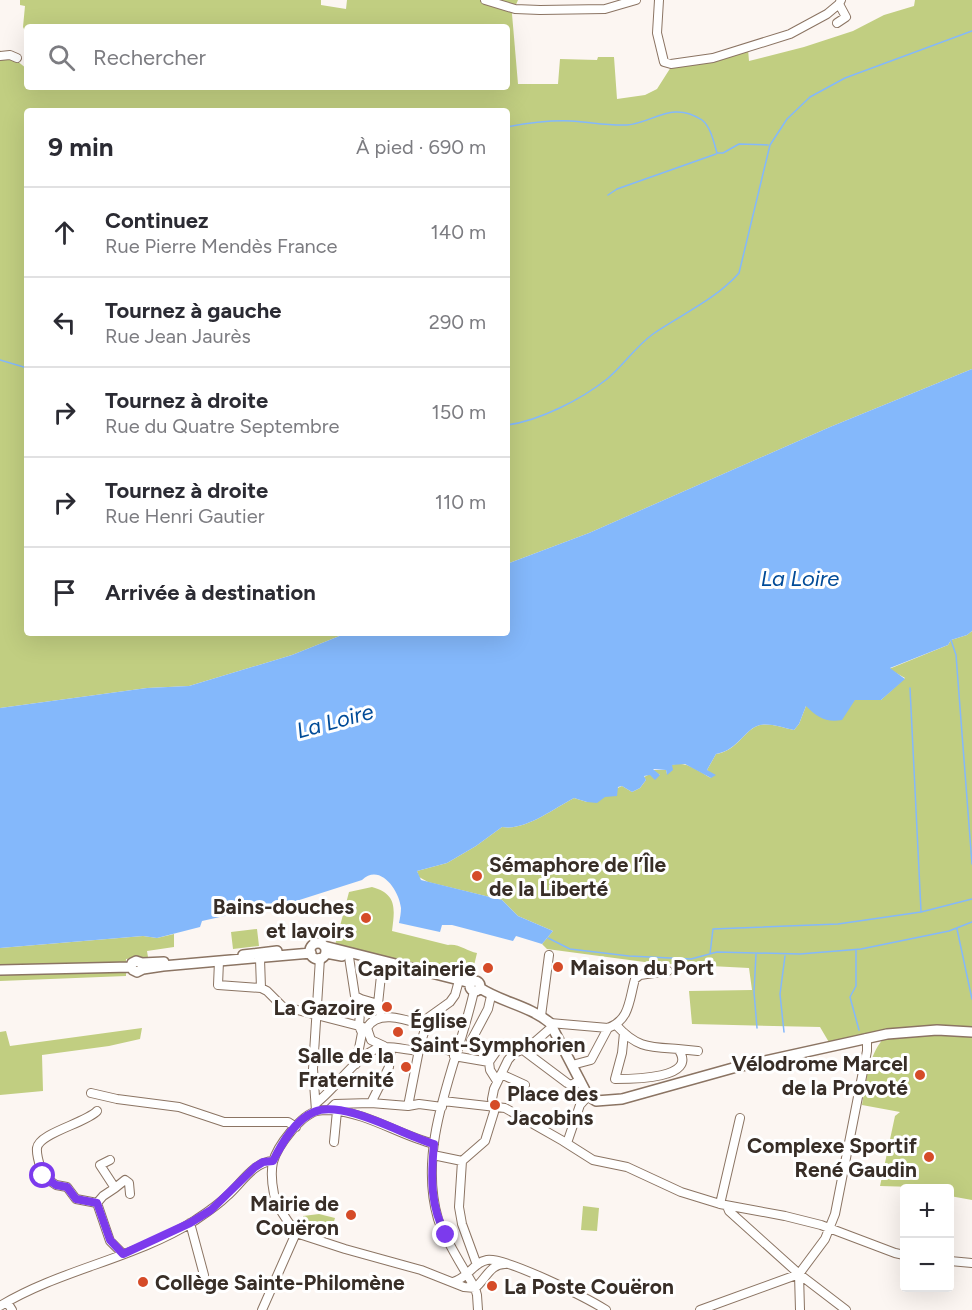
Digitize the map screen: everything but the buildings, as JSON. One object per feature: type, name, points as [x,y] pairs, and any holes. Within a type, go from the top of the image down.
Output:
[{"type":"main road","points":[[0,970],[131,967],[136,960],[142,966],[261,959],[311,950],[317,943],[323,952],[473,987],[538,1015],[552,1026],[588,1096],[596,1101],[622,1099],[733,1068],[867,1038],[909,1031],[972,1032]]},
{"type":"main road","points":[[142,966],[302,949],[311,950]]},
{"type":"main road","points":[[311,950],[315,957],[323,952],[473,987]]},
{"type":"street","points":[[485,0],[515,9],[605,9],[636,0]]},
{"type":"street","points":[[659,0],[657,33],[664,62],[670,64],[713,58],[790,34],[827,14],[840,2],[846,16],[837,23]]},
{"type":"street","points":[[0,56],[10,55],[17,58]]},
{"type":"street","points":[[316,1107],[313,1086],[316,1014],[323,952]]},
{"type":"street","points":[[538,1015],[549,955]]},
{"type":"street","points":[[349,957],[355,996],[378,1004]]},
{"type":"street","points":[[261,959],[261,988]]},
{"type":"street","points":[[219,961],[218,985],[261,988],[282,1006],[363,1027],[370,1040],[388,1047]]},
{"type":"street","points":[[381,1017],[378,1004],[382,966]]},
{"type":"street","points":[[477,1265],[462,1224],[459,1207],[462,1161],[485,1141],[494,1112],[492,1098],[499,1078],[513,1053],[523,1050],[552,1026],[608,1028],[616,1025],[624,1020],[635,979],[640,975],[668,971]]},
{"type":"street","points":[[408,1106],[420,1046],[429,1017],[453,999],[458,984]]},
{"type":"street","points":[[473,987],[434,1144],[432,1188],[439,1221],[475,1288],[478,1310]]},
{"type":"street","points":[[490,995],[488,1010],[471,1041],[485,1045],[496,1052],[489,1062],[490,1070],[499,1078],[525,1085]]},
{"type":"street","points":[[356,1064],[363,1027],[361,999]]},
{"type":"street","points":[[363,1027],[381,1017],[426,1026]]},
{"type":"street","points":[[616,1025],[633,1042],[642,1045],[698,1051]]},
{"type":"street","points":[[572,1065],[591,1060],[608,1028]]},
{"type":"street","points":[[624,1033],[615,1079],[678,1070],[684,1063],[678,1049]]},
{"type":"street","points":[[700,1310],[799,1274],[822,1244],[830,1229],[849,1146],[868,1044],[867,1038]]},
{"type":"street","points":[[475,1288],[464,1287],[421,1270],[297,1233],[276,1203],[273,1193],[273,1161],[289,1134],[356,1064],[378,1048],[420,1046],[489,1062]]},
{"type":"street","points":[[371,1103],[389,1067],[388,1047]]},
{"type":"street","points":[[523,1050],[567,1083],[571,1085],[580,1080]]},
{"type":"street","points":[[91,1093],[117,1099],[179,1107],[224,1122],[288,1122],[296,1127]]},
{"type":"street","points":[[567,1143],[580,1106],[588,1096]]},
{"type":"street","points":[[334,1142],[333,1111],[335,1104],[494,1106],[507,1109],[593,1160],[627,1167],[681,1192],[724,1205],[785,1216],[900,1254]]},
{"type":"street","points":[[316,1107],[364,1116],[434,1144]]},
{"type":"street","points":[[55,1134],[90,1117],[97,1111],[84,1113],[38,1145],[43,1176],[56,1185],[67,1187],[76,1199],[97,1203]]},
{"type":"street","points":[[724,1205],[740,1118]]},
{"type":"street","points":[[433,1155],[462,1161]]},
{"type":"street","points":[[110,1160],[100,1165],[115,1188]]},
{"type":"street","points":[[3,1304],[52,1280],[123,1254],[190,1223],[228,1196],[255,1167],[263,1162],[273,1161]]},
{"type":"street","points":[[97,1203],[125,1180],[129,1183],[130,1194]]},
{"type":"street","points":[[97,1203],[110,1240],[123,1254]]},
{"type":"street","points":[[724,1205],[799,1274],[846,1310]]},
{"type":"street","points":[[190,1223],[204,1275]]},
{"type":"street","points":[[262,1310],[297,1233]]},
{"type":"street","points":[[453,1282],[463,1280],[477,1265],[487,1260],[499,1260],[573,1292],[606,1310]]},
{"type":"street","points":[[487,1260],[491,1269]]},
{"type":"street","points":[[954,1261],[972,1263]]},
{"type":"street","points":[[475,1288],[491,1269],[502,1264],[513,1266]]},
{"type":"street","points":[[799,1274],[800,1310]]},
{"type":"street","points":[[3,1304],[12,1310]]},
{"type":"green space","points":[[20,0],[321,0],[321,5],[346,9],[347,0],[518,0],[512,14],[518,84],[558,84],[560,59],[597,60],[598,57],[614,57],[617,99],[645,95],[657,89],[671,67],[700,64],[748,49],[749,61],[804,47],[853,31],[884,15],[914,6],[915,0],[972,0],[972,369],[830,427],[589,533],[510,563],[510,108],[24,108],[24,636],[340,636],[292,655],[189,686],[147,688],[0,708],[0,50],[3,58],[16,60],[24,67],[24,90],[510,90],[510,24],[24,24],[24,29],[23,27],[25,6],[20,5]]},
{"type":"green space","points":[[972,631],[972,1032],[914,1026],[830,1044],[820,1027],[692,1024],[689,991],[752,990],[749,968],[652,963],[547,949],[542,944],[553,931],[518,916],[502,900],[428,882],[419,877],[417,871],[447,863],[502,827],[520,826],[574,798],[587,802],[622,786],[632,792],[640,788],[646,780],[644,777],[650,774],[660,775],[652,770],[666,770],[667,774],[672,765],[682,764],[711,778],[707,770],[716,754],[730,749],[754,727],[768,725],[794,730],[806,706],[855,700],[881,700],[905,678],[889,669],[948,645],[951,640]]},
{"type":"green space","points":[[372,887],[390,898],[394,909],[392,931],[455,945],[477,953],[471,978],[335,945],[349,892]]},
{"type":"green space","points":[[257,929],[259,946],[233,949],[231,932]]},
{"type":"green space","points":[[174,934],[174,947],[147,951],[148,957],[126,959],[126,976],[0,981],[0,948],[143,936],[157,938]]},
{"type":"green space","points":[[142,1028],[140,1039],[109,1046],[42,1055],[43,1091],[0,1095],[0,1032],[6,1031],[10,1046]]},
{"type":"green space","points":[[935,1033],[972,1036],[972,1200],[954,1197],[954,1184],[880,1186],[895,1116],[900,1112],[862,1105],[871,1062],[883,1039]]},
{"type":"green space","points":[[583,1206],[599,1208],[597,1231],[581,1230]]},
{"type":"green space","points":[[319,1214],[335,1218],[332,1228],[325,1236],[311,1232],[304,1225],[303,1216]]},
{"type":"water","name":"La Loire","points":[[972,369],[972,631],[951,640],[948,645],[890,668],[905,679],[881,700],[855,700],[842,720],[831,721],[822,718],[806,706],[794,730],[768,725],[754,727],[736,744],[716,754],[707,770],[716,775],[711,778],[685,764],[672,765],[673,770],[667,775],[666,770],[653,769],[660,775],[655,780],[650,775],[644,776],[646,780],[640,788],[632,792],[622,786],[618,787],[617,796],[605,797],[597,803],[574,798],[520,826],[502,827],[447,863],[417,871],[421,880],[502,900],[518,916],[553,931],[542,944],[516,936],[513,941],[452,925],[442,925],[440,932],[399,923],[401,908],[397,894],[388,881],[375,875],[249,916],[247,911],[202,921],[200,927],[157,938],[143,936],[0,948],[0,708],[147,688],[189,686],[292,655],[340,636],[510,636],[510,563],[589,533],[830,427]]},
{"type":"waterway","points":[[510,424],[546,414],[597,387],[647,339],[730,283],[739,273],[770,145],[787,119],[810,97],[845,78],[972,31]]},
{"type":"waterway","points":[[510,127],[563,121],[627,125],[663,114],[681,112],[691,114],[705,123],[712,135],[717,153],[723,153],[739,144],[768,145]]},
{"type":"waterway","points":[[608,195],[617,189],[716,154]]},
{"type":"waterway","points":[[0,360],[24,367]]},
{"type":"waterway","points":[[951,640],[956,655],[972,864]]},
{"type":"waterway","points":[[910,688],[921,911]]},
{"type":"waterway","points":[[710,954],[713,929],[838,924],[921,912],[972,899]]},
{"type":"waterway","points":[[548,938],[570,949],[629,956],[691,959],[717,952],[800,954],[861,949],[949,931],[972,922]]},
{"type":"waterway","points":[[957,929],[972,999]]},
{"type":"waterway","points":[[856,950],[856,986],[850,997],[859,1030]]},
{"type":"waterway","points":[[756,954],[754,992],[757,1028]]},
{"type":"waterway","points":[[784,1032],[780,994],[785,956]]},
{"type":"place","name":"Sémaphore de l’Île de la Liberté","points":[[477,876]]},
{"type":"place","name":"Bains-douches et lavoirs","points":[[366,918]]},
{"type":"place","name":"Maison du Port","points":[[558,967]]},
{"type":"place","name":"Capitainerie","points":[[488,968]]},
{"type":"place","name":"La Gazoire","points":[[387,1007]]},
{"type":"place","name":"Église Saint-Symphorien","points":[[398,1032]]},
{"type":"place","name":"Salle de la Fraternité","points":[[406,1067]]},
{"type":"place","name":"Vélodrome Marcel de la Provoté","points":[[920,1075]]},
{"type":"place","name":"Place des Jacobins","points":[[495,1105]]},
{"type":"place","name":"Complexe Sportif René Gaudin","points":[[929,1157]]},
{"type":"place","name":"Mairie de Couëron","points":[[351,1215]]},
{"type":"place","name":"Collège Sainte-Philomène","points":[[143,1282]]},
{"type":"place","name":"La Poste Couëron","points":[[492,1286]]},
{"type":"route","points":[[43,1176],[56,1185],[67,1187],[76,1199],[97,1203],[106,1234],[123,1254],[151,1243],[211,1210],[228,1196],[255,1167],[263,1162],[273,1161],[282,1143],[304,1118],[316,1111],[354,1113],[434,1144],[432,1188],[439,1221],[446,1235]]}]
